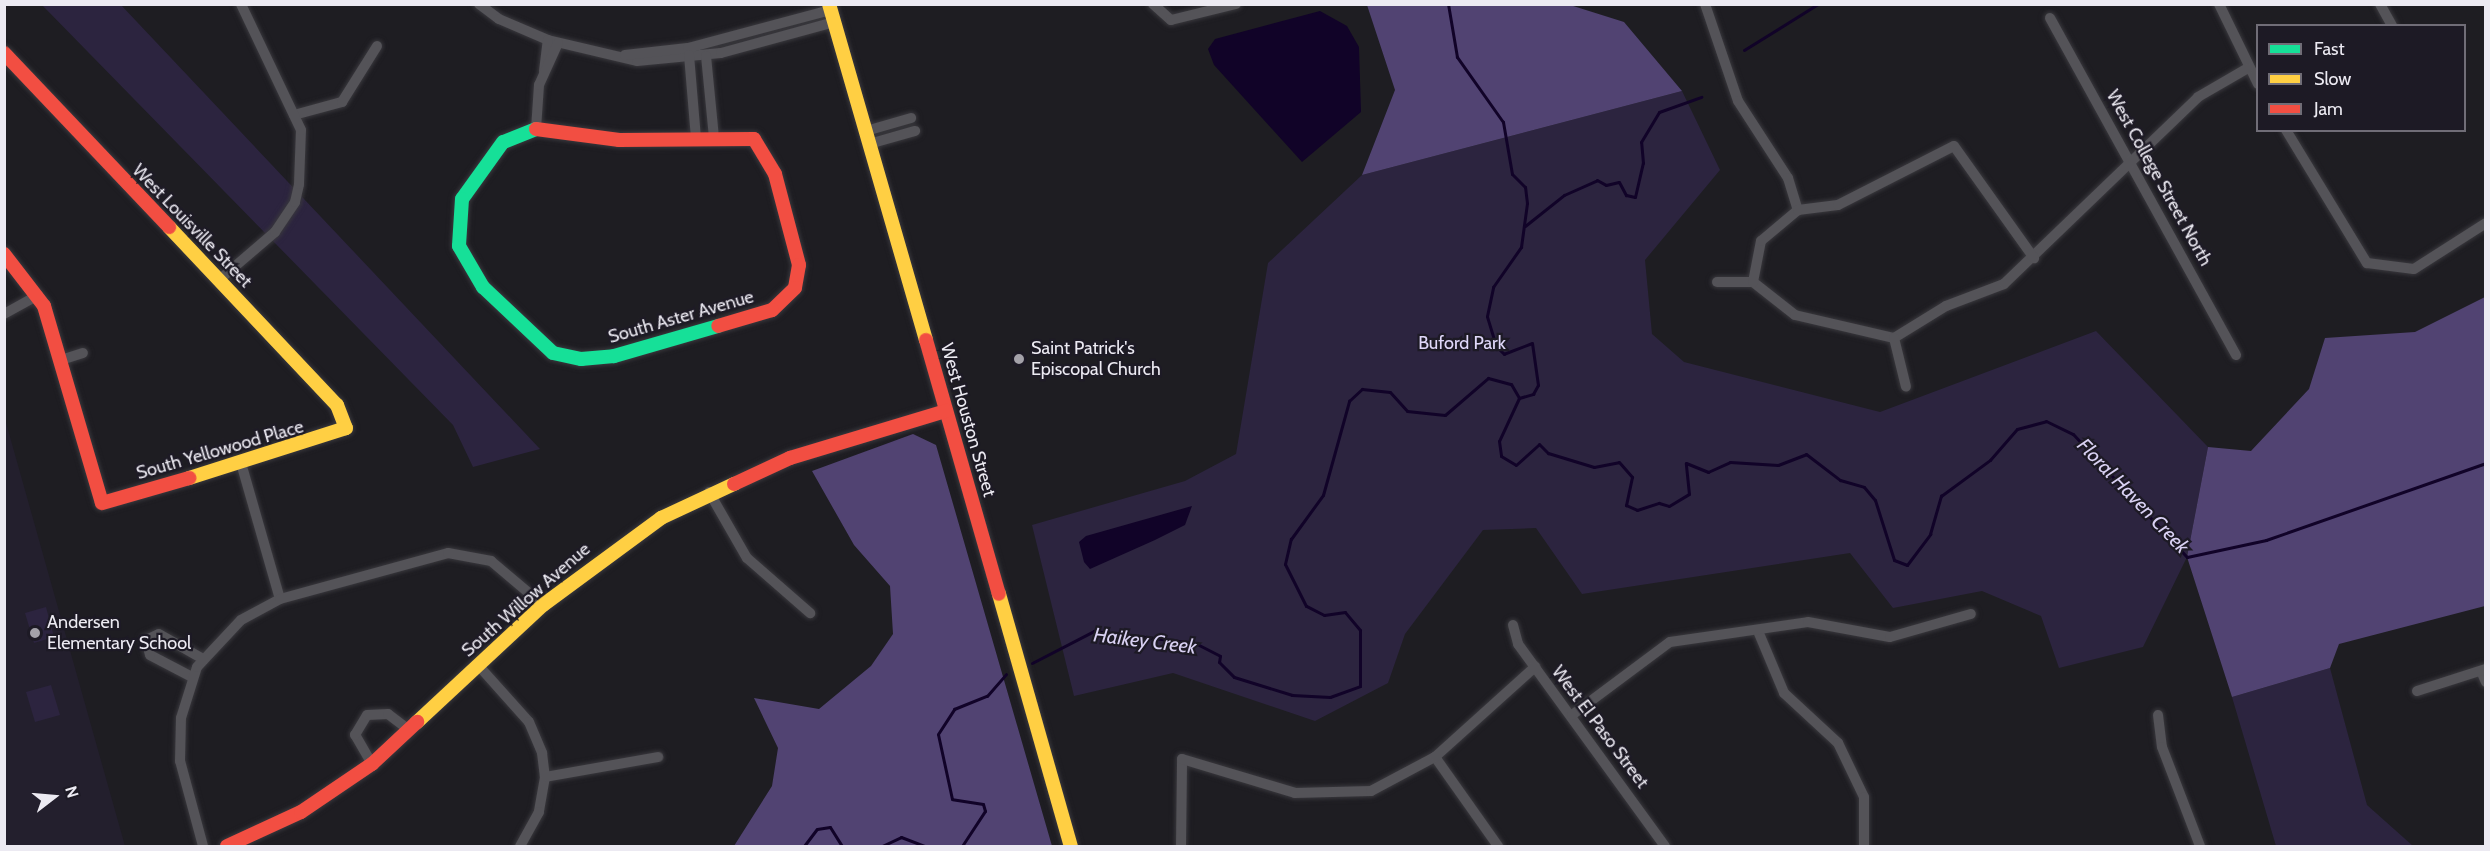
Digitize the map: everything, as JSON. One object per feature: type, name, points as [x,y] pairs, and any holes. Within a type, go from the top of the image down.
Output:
[{"type":"street","points":[[219,280],[275,231],[295,202],[302,144],[294,116],[241,4]]},
{"type":"street","points":[[479,4],[499,19],[553,41],[625,56],[689,54],[706,56],[831,12]]},
{"type":"street","points":[[1153,4],[1171,20],[1236,4]]},
{"type":"street","points":[[1705,4],[1738,101],[1788,178],[1798,210]]},
{"type":"street","points":[[2219,4],[2256,81]]},
{"type":"street","points":[[2380,4],[2391,24]]},
{"type":"street","points":[[689,54],[831,12]]},
{"type":"street","name":"West Houston Street","points":[[831,12],[1071,846]]},
{"type":"street","name":"West College Street North","points":[[2050,18],[2131,158],[2236,355]]},
{"type":"street","points":[[553,41],[544,71],[536,129],[619,140],[714,138],[706,56]]},
{"type":"street","points":[[294,116],[342,102],[377,46]]},
{"type":"street","name":"West Louisville Street","points":[[4,53],[337,405],[346,428]]},
{"type":"street","points":[[689,54],[696,139]]},
{"type":"street","points":[[1717,282],[1753,282],[1795,315],[1894,338],[1946,306],[2004,285],[2034,258],[2131,158],[2198,97],[2248,68]]},
{"type":"street","points":[[693,84],[710,82]]},
{"type":"street","points":[[867,137],[911,118]]},
{"type":"street","name":"South Aster Avenue","points":[[536,129],[503,142],[483,164],[462,200],[459,246],[474,276],[524,331],[568,357],[596,360],[772,310],[795,288],[799,265],[775,174],[754,140],[714,138]]},
{"type":"street","points":[[867,137],[915,130]]},
{"type":"street","points":[[2287,132],[2367,263],[2414,269],[2486,223]]},
{"type":"street","points":[[1753,282],[1761,241],[1798,210],[1838,205],[1954,146],[2034,258]]},
{"type":"street","points":[[4,254],[38,295],[61,360],[83,353]]},
{"type":"street","points":[[4,314],[38,295]]},
{"type":"street","points":[[1894,338],[1906,387]]},
{"type":"street","name":"South Yellowood Place","points":[[61,360],[102,503],[241,463],[346,428]]},
{"type":"street","name":"South Willow Avenue","points":[[227,846],[293,816],[372,764],[543,604],[618,546],[709,492],[816,449],[946,411]]},
{"type":"street","points":[[241,463],[280,599]]},
{"type":"street","points":[[709,492],[747,558],[810,613]]},
{"type":"street","points":[[203,846],[179,746],[192,677],[202,659],[234,625],[280,599],[448,553],[491,561],[543,604]]},
{"type":"street","points":[[1572,715],[1670,642],[1808,622],[1890,637],[1971,614]]},
{"type":"street","name":"West El Paso Street","points":[[1513,625],[1535,667],[1665,846]]},
{"type":"street","points":[[1758,631],[1784,693],[1838,743],[1858,786],[1864,846]]},
{"type":"street","points":[[192,677],[150,654],[146,640],[163,635],[202,659]]},
{"type":"street","points":[[478,665],[533,728],[545,777],[539,812],[520,846]]},
{"type":"street","points":[[1180,846],[1182,759],[1295,793],[1371,791],[1435,756],[1535,667]]},
{"type":"street","points":[[2417,691],[2483,670],[2486,682]]},
{"type":"street","points":[[372,764],[355,735],[367,716],[388,714],[409,730]]},
{"type":"street","points":[[2158,715],[2162,747],[2200,846]]},
{"type":"street","points":[[1435,756],[1498,846]]},
{"type":"street","points":[[545,777],[658,757]]},
{"type":"shaded area","points":[[1367,5],[1570,5],[1624,22],[1682,91],[1362,175],[1395,90]]},
{"type":"shaded area","points":[[1320,11],[1347,26],[1359,47],[1361,112],[1302,162],[1214,65],[1208,49],[1215,39]]},
{"type":"shaded area","points":[[2485,297],[2485,606],[2339,644],[2330,668],[2232,697],[2187,557],[2208,447],[2251,451],[2309,389],[2325,338],[2415,332]]},
{"type":"shaded area","name":"Andersen Elementary School","points":[[5,419],[125,846],[5,846]]},
{"type":"shaded area","points":[[913,434],[936,445],[1052,846],[734,846],[772,786],[778,748],[754,698],[819,709],[871,666],[893,634],[890,586],[854,545],[812,471]]},
{"type":"shaded area","points":[[1192,506],[1185,525],[1090,569],[1084,562],[1079,542],[1086,536]]},
{"type":"green space","points":[[42,5],[121,5],[540,449],[473,467],[453,425]]},
{"type":"green space","name":"Buford Park","points":[[1682,91],[1720,170],[1645,260],[1652,334],[1684,362],[1880,412],[2096,331],[2208,447],[2187,557],[2143,647],[2059,668],[2041,616],[1982,591],[1893,608],[1850,553],[1582,594],[1536,528],[1483,530],[1405,634],[1388,683],[1315,721],[1173,673],[1074,696],[1032,525],[1185,481],[1236,454],[1268,263],[1362,175]]},
{"type":"green space","points":[[46,607],[54,637],[34,643],[25,613]]},
{"type":"green space","points":[[2330,668],[2367,805],[2413,846],[2276,846],[2232,697]]},
{"type":"green space","points":[[51,685],[60,715],[35,722],[26,692]]},
{"type":"waterway","name":"Haikey Creek","points":[[1032,663],[1094,631],[1195,643],[1220,656],[1219,662],[1234,677],[1292,695],[1330,697],[1360,686],[1360,630],[1345,612],[1324,615],[1306,606],[1285,564],[1291,539],[1323,495],[1349,401],[1362,389],[1390,392],[1407,411],[1445,415],[1488,378],[1511,384],[1519,398],[1533,394],[1538,385],[1532,343],[1504,354],[1496,346],[1487,316],[1493,287],[1521,247],[1527,203],[1525,187],[1512,174],[1503,122],[1457,57],[1448,4]]},
{"type":"waterway","points":[[1744,50],[1818,4]]},
{"type":"waterway","points":[[1525,226],[1564,195],[1597,180],[1606,185],[1619,182],[1626,195],[1635,197],[1643,163],[1641,142],[1659,112],[1701,97]]},
{"type":"waterway","name":"Floral Haven Creek","points":[[1519,398],[1499,441],[1501,456],[1516,465],[1539,444],[1548,453],[1594,467],[1619,462],[1632,477],[1626,505],[1637,510],[1659,503],[1669,506],[1689,494],[1686,463],[1708,472],[1730,462],[1778,465],[1806,454],[1840,480],[1864,487],[1875,500],[1894,560],[1907,565],[1930,534],[1941,496],[1990,460],[2017,429],[2046,421],[2073,434],[2187,557],[2266,540],[2486,463]]},
{"type":"waterway","name":"Haikey Creek","points":[[962,846],[985,811],[983,804],[952,799],[938,734],[954,709],[987,696],[1006,674]]},
{"type":"waterway","name":"Haikey Creek","points":[[804,846],[817,829],[830,827],[842,846]]},
{"type":"waterway","name":"Haikey Creek","points":[[882,846],[901,837],[924,846]]},
{"type":"traffic: fast","points":[[536,129],[503,142],[462,199],[459,246],[483,287],[553,353],[581,359],[614,356],[718,326]]},
{"type":"traffic: slow","points":[[829,4],[926,340]]},
{"type":"traffic: slow","points":[[169,227],[337,405],[346,428],[189,478]]},
{"type":"traffic: slow","points":[[417,722],[543,605],[661,518],[734,484]]},
{"type":"traffic: slow","points":[[999,594],[1071,846]]},
{"type":"traffic: jam","points":[[4,53],[169,227]]},
{"type":"traffic: jam","points":[[536,129],[619,140],[754,139],[775,174],[799,265],[795,288],[772,310],[718,326]]},
{"type":"traffic: jam","points":[[4,254],[44,306],[102,503],[189,478]]},
{"type":"traffic: jam","points":[[926,340],[999,594]]},
{"type":"traffic: jam","points":[[734,484],[790,458],[946,411]]},
{"type":"traffic: jam","points":[[227,846],[301,812],[372,764],[417,722]]},
{"type":"place","name":"Saint Patrick's Episcopal Church","points":[[1019,359]]},
{"type":"place","name":"Andersen Elementary School","points":[[35,633]]}]
